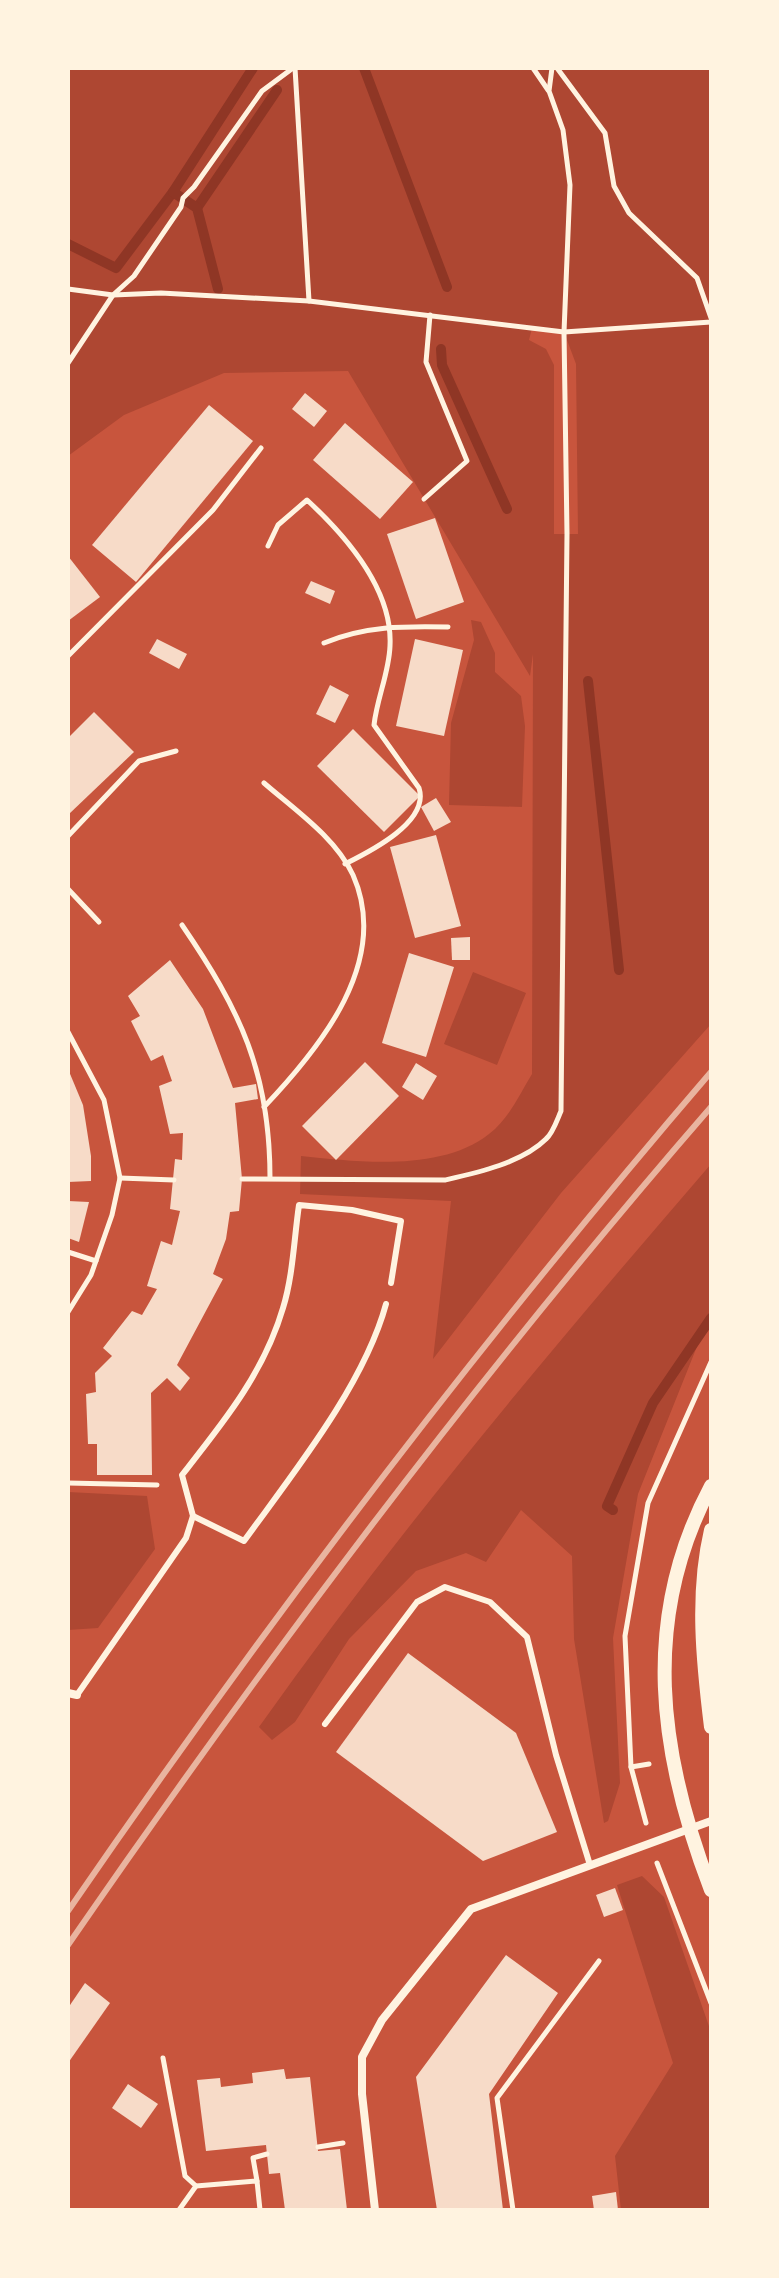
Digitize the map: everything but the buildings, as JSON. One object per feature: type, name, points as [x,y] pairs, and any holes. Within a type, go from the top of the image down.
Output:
[{"type":"street","points":[[711,1486],[678,1562],[665,1638],[666,1720],[671,1760],[688,1829],[711,1890]]},
{"type":"street","points":[[711,1530],[704,1579],[702,1642],[711,1727]]},
{"type":"street","points":[[375,2210],[362,2094],[362,2057],[382,2020],[471,1909],[711,1821]]},
{"type":"lane","points":[[72,1694],[186,1538],[193,1516],[182,1475],[234,1408],[268,1353],[284,1305],[299,1205],[352,1210],[401,1221],[391,1283]]},
{"type":"lane","points":[[193,1516],[244,1541],[311,1449],[377,1335],[386,1304]]},
{"type":"lane","points":[[325,1724],[417,1602],[445,1587],[490,1602],[527,1637],[556,1755],[590,1865]]},
{"type":"path","points":[[68,363],[113,295],[134,276],[181,207],[183,198],[262,91],[294,68]]},
{"type":"path","points":[[294,68],[309,301]]},
{"type":"path","points":[[242,1179],[445,1180],[474,1174],[531,1150],[548,1138],[561,1111],[567,534],[564,332],[570,185],[563,130],[549,91],[533,68]]},
{"type":"path","points":[[68,289],[113,295],[161,293],[309,301],[564,332],[711,320],[697,278],[629,213],[614,186],[605,133],[555,68]]},
{"type":"path","points":[[549,91],[555,68]]},
{"type":"path","points":[[424,499],[467,461],[426,362],[430,315]]},
{"type":"path","points":[[68,656],[213,510],[261,448]]},
{"type":"path","points":[[268,546],[278,525],[307,500],[356,553],[383,601],[390,649],[374,725],[419,788],[421,797],[415,813],[389,842],[345,864]]},
{"type":"path","points":[[324,643],[354,630],[389,626],[448,627]]},
{"type":"path","points":[[68,836],[139,761],[176,751]]},
{"type":"path","points":[[264,783],[327,837],[352,873],[365,911],[363,948],[343,1005],[293,1076],[264,1107]]},
{"type":"path","points":[[68,889],[99,922]]},
{"type":"path","points":[[182,925],[215,973],[245,1029],[261,1080],[270,1178]]},
{"type":"path","points":[[68,1032],[104,1100],[120,1178],[96,1261],[68,1312]]},
{"type":"path","points":[[120,1178],[174,1180]]},
{"type":"path","points":[[68,1252],[96,1261]]},
{"type":"path","points":[[711,1362],[648,1503],[625,1636],[631,1767],[651,1842],[711,2003]]},
{"type":"path","points":[[68,1483],[157,1485]]},
{"type":"path","points":[[513,2210],[497,2098],[599,1961]]},
{"type":"path","points":[[163,2058],[185,2176],[196,2186],[257,2181]]},
{"type":"path","points":[[318,2147],[343,2143]]},
{"type":"path","points":[[260,2210],[253,2158],[267,2154]]},
{"type":"path","points":[[179,2210],[196,2186]]},
{"type":"shaded area","points":[[68,68],[711,68],[711,1024],[561,1193],[433,1359],[451,1201],[300,1194],[301,1156],[398,1162],[447,1154],[469,1146],[496,1128],[532,1074],[533,654],[530,676],[348,371],[224,373],[124,415],[68,456]],"holes":[[[532,328],[564,332],[576,364],[578,534],[554,534],[554,365],[546,349],[529,340]]]},
{"type":"shaded area","points":[[471,620],[481,622],[495,653],[495,672],[521,696],[525,726],[522,807],[449,805],[451,723],[474,640]]},
{"type":"shaded area","points":[[473,972],[526,993],[497,1065],[444,1044]]},
{"type":"shaded area","points":[[711,1164],[711,1327],[700,1339],[638,1494],[613,1638],[620,1783],[608,1821],[604,1823],[574,1639],[572,1556],[521,1510],[486,1562],[466,1553],[416,1571],[349,1639],[295,1722],[272,1740],[259,1727],[366,1582],[536,1370]]},
{"type":"shaded area","points":[[68,1492],[147,1496],[155,1549],[98,1628],[68,1630]]},
{"type":"shaded area","points":[[642,1876],[664,1897],[711,2032],[711,2210],[621,2210],[615,2156],[673,2063],[617,1885]]},
{"type":"waterway","points":[[218,289],[197,208],[173,192],[253,68]]},
{"type":"waterway","points":[[364,68],[447,287]]},
{"type":"waterway","points":[[197,208],[277,90]]},
{"type":"waterway","points":[[68,244],[116,268],[173,192]]},
{"type":"waterway","points":[[441,349],[442,365],[507,509]]},
{"type":"waterway","points":[[588,681],[619,970]]},
{"type":"waterway","points":[[613,1510],[607,1506],[653,1403],[711,1318]]},
{"type":"railway","points":[[68,1911],[220,1695],[378,1483],[542,1275],[711,1072]]},
{"type":"railway","points":[[68,1945],[220,1729],[378,1517],[541,1309],[711,1107]]}]
